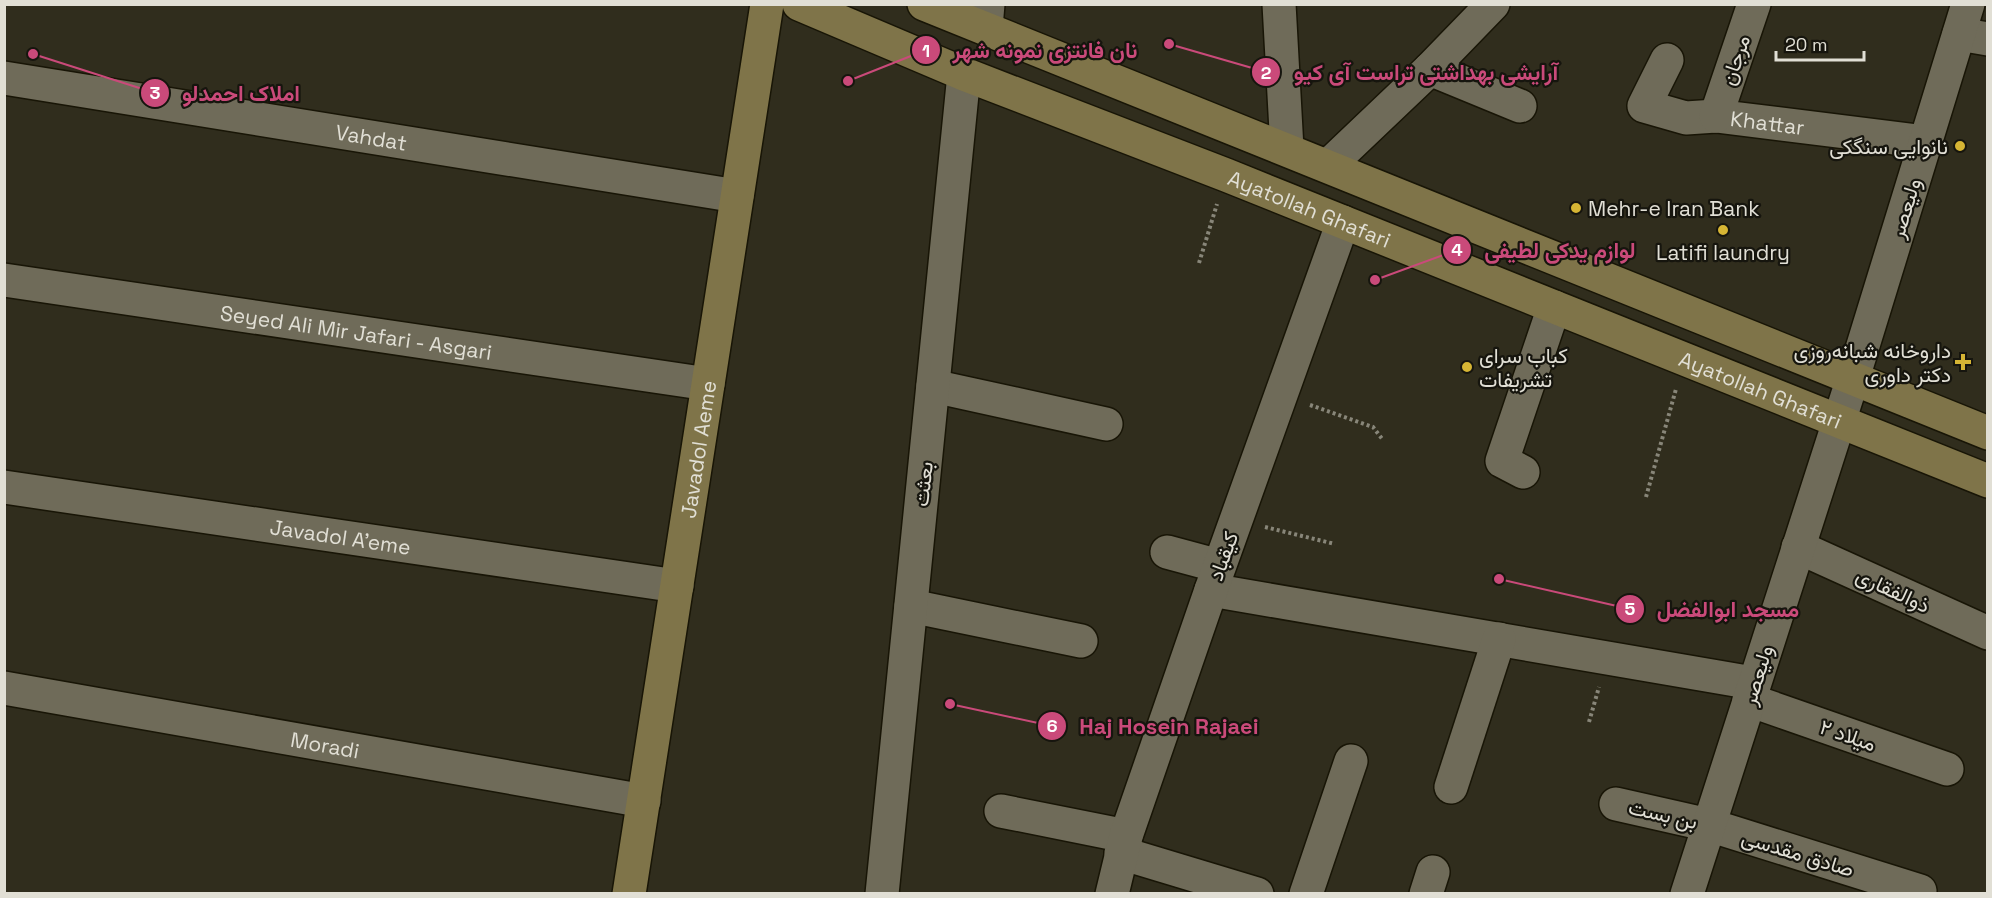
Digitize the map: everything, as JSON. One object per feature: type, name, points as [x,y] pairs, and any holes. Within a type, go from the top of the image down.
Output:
[{"type":"main road","name":"Javadol Aeme","points":[[629,894],[767,4]]},
{"type":"main road","name":"Ayatollah Ghafari","points":[[799,4],[964,74],[1226,175],[1988,481]]},
{"type":"main road","points":[[924,4],[987,16],[1287,149],[1988,433]]},
{"type":"street","points":[[1279,4],[1287,149]]},
{"type":"street","points":[[1328,166],[1430,69],[1493,4]]},
{"type":"street","name":"مرجان","points":[[1716,116],[1754,4]]},
{"type":"street","name":"ولیعصر","points":[[1687,894],[1926,142],[1972,26]]},
{"type":"street","name":"Khattar","points":[[1667,60],[1644,106],[1686,118],[1716,116],[1926,142]]},
{"type":"street","points":[[1430,69],[1520,106]]},
{"type":"street","name":"بعثت","points":[[882,894],[964,74]]},
{"type":"street","name":"Vahdat","points":[[4,78],[737,196]]},
{"type":"street","name":"کیقباد","points":[[1112,894],[1124,845],[1215,578],[1342,222]]},
{"type":"street","name":"Seyed Ali Mir Jafari - Asgari","points":[[4,280],[708,384]]},
{"type":"street","points":[[1523,472],[1502,461],[1554,307]]},
{"type":"street","points":[[933,386],[1106,424]]},
{"type":"street","name":"Javadol A'eme","points":[[4,487],[677,586]]},
{"type":"street","name":"ذوالفقاری","points":[[1798,547],[1988,633]]},
{"type":"street","name":"میلاد ۲","points":[[1167,552],[1215,578],[1751,692],[1947,769]]},
{"type":"street","points":[[911,606],[1081,641]]},
{"type":"street","points":[[1452,787],[1499,639]]},
{"type":"street","name":"Moradi","points":[[4,688],[644,801]]},
{"type":"street","points":[[1306,894],[1351,761]]},
{"type":"street","name":"بن بست","points":[[1616,804],[1709,825]]},
{"type":"street","points":[[1001,812],[1124,845],[1257,894]]},
{"type":"street","name":"صادق مقدسی","points":[[1709,825],[1920,891]]},
{"type":"path","points":[[1199,262],[1226,175]]},
{"type":"path","points":[[1646,497],[1685,360]]},
{"type":"path","points":[[1281,395],[1373,427],[1383,440]]},
{"type":"path","points":[[1236,519],[1335,544]]},
{"type":"place","name":"آرایشی بهداشتی تراست آی کیو","points":[[1169,44]]},
{"type":"place","name":"املاک احمدلو","points":[[33,54]]},
{"type":"place","name":"نان فانتزی نمونه شهر","points":[[848,81]]},
{"type":"place","name":"نانوایی سنگکی","points":[[1960,146]]},
{"type":"place","name":"Mehr-e Iran Bank","points":[[1576,208]]},
{"type":"place","name":"Latifi laundry","points":[[1723,230]]},
{"type":"place","name":"لوازم یدکی لطیفی","points":[[1375,280]]},
{"type":"place","name":"داروخانه شبانه‌روزی دکتر داوری","points":[[1963,362]]},
{"type":"place","name":"کباب سرای تشریفات","points":[[1467,367]]},
{"type":"place","name":"مسجد ابوالفضل","points":[[1499,579]]},
{"type":"place","name":"Haj Hosein Rajaei","points":[[950,704]]}]
